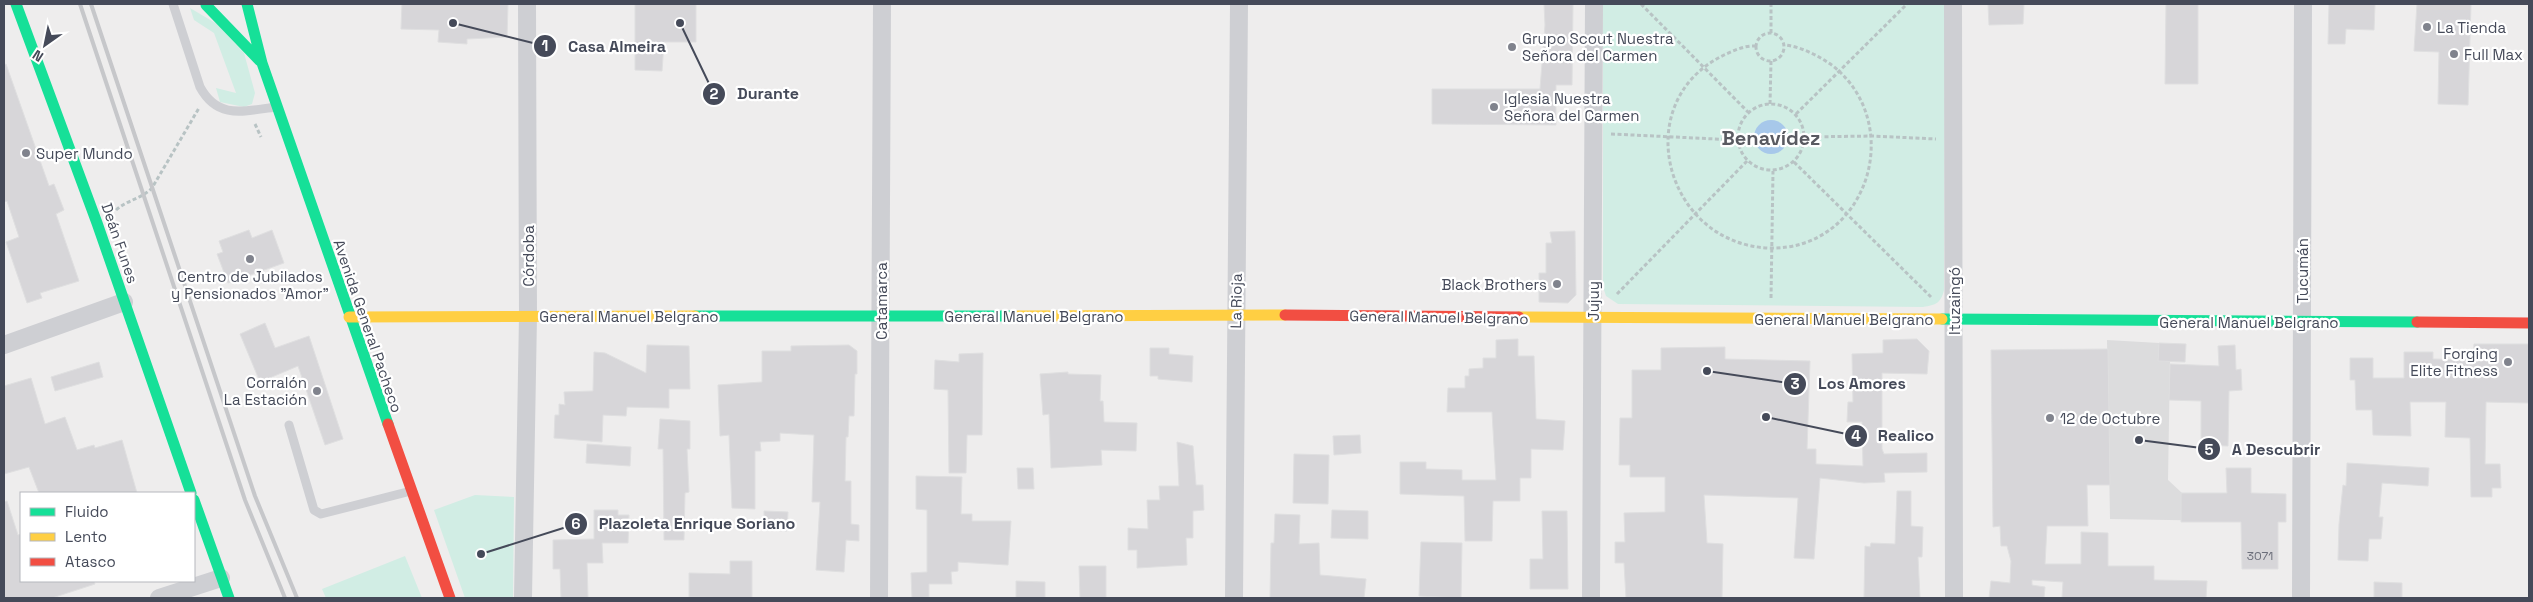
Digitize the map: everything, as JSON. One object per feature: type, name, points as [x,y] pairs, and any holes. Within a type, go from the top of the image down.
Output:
[{"type":"street","name":"Deán Funes","points":[[16,4],[97,223],[191,492]]},
{"type":"street","name":"Avenida General Pacheco","points":[[208,4],[262,63]]},
{"type":"street","name":"Avenida General Pacheco","points":[[247,4],[262,63],[277,107],[349,317],[450,598]]},
{"type":"street","name":"Córdoba","points":[[524,598],[528,316],[527,4]]},
{"type":"street","name":"Catamarca","points":[[879,598],[882,4]]},
{"type":"street","name":"La Rioja","points":[[1234,598],[1239,4]]},
{"type":"street","name":"Jujuy","points":[[1590,598],[1594,4]]},
{"type":"street","name":"Ituzaingó","points":[[1953,4],[1954,598]]},
{"type":"street","name":"Tucumán","points":[[2301,598],[2303,4]]},
{"type":"street","points":[[4,345],[124,302]]},
{"type":"street","name":"General Manuel Belgrano","points":[[349,317],[1236,315],[1593,319],[2529,323]]},
{"type":"street","points":[[195,503],[229,598]]},
{"type":"street","points":[[159,598],[221,578]]},
{"type":"lane","points":[[172,4],[205,98],[216,106],[228,111],[277,107]]},
{"type":"lane","points":[[289,425],[314,510],[321,514],[411,491]]},
{"type":"path","points":[[1641,4],[1748,112]]},
{"type":"path","points":[[1771,32],[1772,4]]},
{"type":"path","points":[[1796,114],[1907,4]]},
{"type":"path","points":[[1771,32],[1782,38],[1785,45],[1780,58],[1771,61],[1758,55],[1756,46],[1759,37],[1771,32]]},
{"type":"path","points":[[1756,46],[1733,50],[1704,67],[1688,85],[1678,101],[1671,118],[1668,137],[1668,158],[1673,178],[1682,198],[1694,215],[1707,226],[1738,243],[1772,248],[1793,246],[1813,239],[1831,228],[1847,214],[1857,200],[1870,170],[1872,136],[1868,118],[1861,101],[1839,72],[1824,60],[1808,51],[1785,45]]},
{"type":"path","points":[[1770,104],[1771,61]]},
{"type":"path","points":[[97,223],[121,205],[144,196],[152,188],[205,98]]},
{"type":"path","points":[[1762,104],[1770,104],[1780,104],[1796,114],[1801,121],[1805,137],[1804,146],[1794,162],[1784,168],[1773,171],[1755,166],[1747,161],[1740,151],[1737,140],[1738,130],[1748,112],[1762,104]]},
{"type":"path","points":[[1593,134],[1737,140]]},
{"type":"path","points":[[1805,137],[1872,136],[1954,140]]},
{"type":"path","points":[[1593,319],[1747,161]]},
{"type":"path","points":[[1794,162],[1954,320]]},
{"type":"path","points":[[1771,319],[1773,171]]},
{"type":"shaded area","points":[[2107,340],[2159,343],[2158,361],[2170,361],[2168,480],[2182,493],[2286,494],[2286,522],[2110,519]]},
{"type":"green space","points":[[1603,4],[1945,4],[1944,290],[1939,301],[1923,307],[1618,304],[1606,296],[1603,287]]},
{"type":"green space","points":[[190,8],[217,24],[244,53],[255,93],[252,104],[244,107],[220,102],[216,88],[236,93],[214,33],[194,20]]},
{"type":"green space","points":[[475,495],[514,497],[513,598],[465,598],[434,510]]},
{"type":"green space","points":[[405,556],[422,598],[326,598],[322,589]]},
{"type":"water","points":[[1771,120],[1783,125],[1788,137],[1783,149],[1771,154],[1759,149],[1754,137],[1759,125]]},
{"type":"building","points":[[402,4],[508,4],[507,37],[467,39],[467,44],[438,42],[439,30],[401,29]]},
{"type":"building","points":[[635,4],[696,4],[696,42],[664,42],[662,71],[635,70]]},
{"type":"building","name":"Iglesia Nuestra Señora del Carmen","points":[[1544,4],[1573,4],[1572,85],[1556,85],[1556,125],[1432,124],[1432,89],[1540,89],[1545,25]]},
{"type":"building","points":[[1988,4],[2024,4],[2023,24],[1989,25]]},
{"type":"building","points":[[2166,4],[2198,4],[2198,84],[2165,84]]},
{"type":"building","points":[[2329,4],[2375,4],[2374,30],[2346,29],[2345,44],[2328,44]]},
{"type":"building","name":"Full Max","points":[[2417,4],[2471,4],[2468,105],[2438,104],[2439,52],[2414,51]]},
{"type":"building","points":[[6,64],[49,186],[54,184],[64,210],[56,214],[79,281],[40,293],[42,298],[27,303],[6,242],[19,237],[7,201],[4,202],[4,65]]},
{"type":"building","name":"Centro de Jubilados y Pensionados \"Amor\"","points":[[249,230],[252,238],[272,230],[284,263],[228,283],[217,254],[223,252],[219,241]]},
{"type":"building","points":[[1575,231],[1576,295],[1568,303],[1539,302],[1539,273],[1546,273],[1546,243],[1552,243],[1550,232]]},
{"type":"building","points":[[265,323],[275,348],[309,336],[343,439],[325,445],[298,366],[260,382],[240,334]]},
{"type":"building","points":[[1518,339],[1518,356],[1534,356],[1536,419],[1565,421],[1563,450],[1531,449],[1531,478],[1520,478],[1520,501],[1493,501],[1492,541],[1465,541],[1464,496],[1400,494],[1400,462],[1426,462],[1426,469],[1462,470],[1462,480],[1496,480],[1492,412],[1447,412],[1448,388],[1465,388],[1465,376],[1469,376],[1469,369],[1483,368],[1483,358],[1496,358],[1496,340]]},
{"type":"building","points":[[1917,339],[1929,351],[1927,374],[1882,373],[1882,449],[1884,454],[1927,453],[1927,472],[1884,473],[1885,482],[1864,483],[1820,478],[1814,559],[1794,558],[1798,498],[1704,495],[1707,543],[1723,544],[1722,598],[1626,598],[1624,563],[1615,563],[1615,542],[1625,542],[1624,513],[1665,512],[1665,477],[1630,477],[1630,465],[1619,465],[1620,418],[1632,418],[1632,370],[1661,370],[1661,348],[1725,347],[1725,359],[1810,361],[1807,449],[1816,449],[1816,464],[1863,466],[1862,422],[1847,422],[1848,402],[1853,402],[1852,354],[1883,353],[1883,340]]},
{"type":"building","points":[[2159,343],[2186,344],[2185,362],[2158,361]]},
{"type":"building","points":[[2474,344],[2529,344],[2529,403],[2486,402],[2485,464],[2500,464],[2501,488],[2492,488],[2492,497],[2471,497],[2470,438],[2445,437],[2446,402],[2410,402],[2411,436],[2373,435],[2372,410],[2356,410],[2355,380],[2350,380],[2350,358],[2373,358],[2373,378],[2404,378],[2404,352],[2433,352],[2433,359],[2473,360]]},
{"type":"building","points":[[647,345],[689,346],[690,389],[669,389],[669,408],[627,407],[626,416],[603,415],[602,442],[554,438],[555,415],[559,415],[559,404],[565,405],[564,392],[593,391],[594,352],[605,353],[646,373]]},
{"type":"building","points":[[849,345],[857,351],[857,374],[855,374],[854,416],[849,416],[848,437],[846,437],[845,481],[851,481],[851,524],[859,525],[859,541],[846,540],[844,572],[816,570],[820,502],[812,502],[814,435],[780,433],[780,441],[760,442],[761,451],[755,451],[755,509],[732,508],[729,435],[720,436],[718,385],[762,382],[762,351],[791,351],[791,346]]},
{"type":"building","points":[[2235,345],[2236,370],[2241,369],[2242,390],[2229,391],[2228,446],[2201,445],[2201,401],[2169,400],[2170,364],[2219,366],[2218,346]]},
{"type":"building","points":[[1150,348],[1169,348],[1169,354],[1193,356],[1192,382],[1158,379],[1158,376],[1150,376]]},
{"type":"building","name":"12 de Octubre","points":[[2108,349],[2110,485],[2087,485],[2088,526],[2047,526],[2045,564],[2081,564],[2081,532],[2108,533],[2108,566],[2154,566],[2154,580],[2207,581],[2206,598],[2062,598],[2063,582],[2032,580],[2032,585],[2045,587],[2044,598],[1989,598],[1991,581],[2010,583],[2011,561],[2007,546],[2001,546],[2000,526],[1993,527],[1991,350]]},
{"type":"building","points":[[983,353],[982,435],[967,435],[966,473],[949,473],[948,390],[934,389],[935,360],[959,362],[959,354]]},
{"type":"building","points":[[99,362],[103,377],[55,391],[51,377]]},
{"type":"building","points":[[1068,372],[1068,374],[1101,375],[1100,401],[1103,401],[1104,422],[1137,423],[1136,451],[1101,450],[1102,465],[1051,468],[1049,414],[1043,415],[1040,374]]},
{"type":"building","points":[[31,378],[45,424],[65,417],[77,450],[94,445],[95,448],[122,440],[137,492],[39,492],[29,467],[4,474],[4,386]]},
{"type":"building","points":[[660,419],[690,421],[690,449],[687,449],[689,492],[685,493],[684,540],[664,540],[663,449],[658,449]]},
{"type":"building","points":[[1360,435],[1361,453],[1334,455],[1333,436]]},
{"type":"building","points":[[1177,442],[1193,446],[1196,485],[1203,485],[1204,510],[1193,511],[1193,538],[1186,538],[1187,565],[1137,568],[1137,550],[1128,550],[1128,528],[1148,529],[1147,500],[1160,500],[1159,486],[1179,486]]},
{"type":"building","points":[[587,444],[631,447],[630,466],[586,463]]},
{"type":"building","points":[[1294,454],[1329,455],[1328,504],[1293,503]]},
{"type":"building","points":[[2347,463],[2429,468],[2428,486],[2382,483],[2379,517],[2383,517],[2381,539],[2369,539],[2368,561],[2338,560],[2339,524],[2343,485],[2346,486]]},
{"type":"building","points":[[1017,468],[1033,468],[1034,489],[1018,489]]},
{"type":"building","points":[[2226,468],[2251,468],[2251,493],[2286,494],[2286,522],[2278,522],[2278,569],[2242,569],[2241,522],[2181,522],[2181,493],[2227,493]]},
{"type":"building","points":[[916,476],[962,477],[961,514],[972,514],[972,521],[1011,521],[1008,565],[958,562],[958,571],[951,572],[952,584],[929,584],[929,597],[912,598],[911,573],[927,572],[927,510],[916,509]]},
{"type":"building","points":[[1897,491],[1911,491],[1911,526],[1923,527],[1922,557],[1918,557],[1920,598],[1864,598],[1865,546],[1870,547],[1871,543],[1895,544]]},
{"type":"building","points":[[7,501],[18,535],[20,534],[20,582],[94,582],[95,584],[52,598],[4,598],[4,502]]},
{"type":"building","points":[[594,510],[618,510],[618,515],[629,515],[628,543],[602,543],[603,563],[587,563],[588,598],[561,598],[560,569],[553,569],[553,540],[594,539]]},
{"type":"building","points":[[1332,510],[1368,511],[1368,539],[1331,538]]},
{"type":"building","points":[[764,511],[788,512],[787,531],[764,530]]},
{"type":"building","points":[[1542,511],[1567,511],[1568,589],[1530,589],[1530,559],[1543,559]]},
{"type":"building","points":[[1275,514],[1300,515],[1299,544],[1319,543],[1320,575],[1366,579],[1364,598],[1270,598],[1271,543],[1274,543]]},
{"type":"building","points":[[1421,542],[1462,543],[1461,598],[1419,596]]},
{"type":"building","points":[[730,561],[752,561],[752,598],[689,597],[689,573],[730,574]]},
{"type":"building","points":[[1079,566],[1106,566],[1106,598],[1080,598]]},
{"type":"building","points":[[1016,581],[1045,582],[1045,598],[1016,598]]},
{"type":"building","points":[[2374,582],[2402,583],[2402,598],[2374,598]]},
{"type":"railway","points":[[80,4],[245,500],[285,598]]},
{"type":"railway","points":[[91,4],[255,496],[297,598]]},
{"type":"traffic: fast","points":[[16,4],[97,223],[191,492]]},
{"type":"traffic: fast","points":[[247,4],[262,63],[388,424]]},
{"type":"traffic: fast","points":[[206,5],[260,61]]},
{"type":"traffic: fast","points":[[695,316],[1013,316]]},
{"type":"traffic: fast","points":[[1942,319],[2417,322]]},
{"type":"traffic: fast","points":[[195,503],[229,598]]},
{"type":"traffic: slow","points":[[1013,316],[1285,315]]},
{"type":"traffic: slow","points":[[349,317],[695,316]]},
{"type":"traffic: slow","points":[[1519,317],[1942,319]]},
{"type":"traffic: jam","points":[[1285,315],[1519,317]]},
{"type":"traffic: jam","points":[[2417,322],[2529,323]]},
{"type":"traffic: jam","points":[[388,424],[450,598]]},
{"type":"place","name":"Casa Almeira","points":[[453,23]]},
{"type":"place","name":"Durante","points":[[680,23]]},
{"type":"place","name":"La Tienda","points":[[2427,27]]},
{"type":"place","name":"Grupo Scout Nuestra Señora del Carmen","points":[[1512,47]]},
{"type":"place","name":"Full Max","points":[[2454,54]]},
{"type":"place","name":"Iglesia Nuestra Señora del Carmen","points":[[1494,107]]},
{"type":"place","name":"Super Mundo","points":[[26,153]]},
{"type":"place","name":"Centro de Jubilados y Pensionados \"Amor\"","points":[[250,259]]},
{"type":"place","name":"Black Brothers","points":[[1557,284]]},
{"type":"place","name":"Forging Elite Fitness","points":[[2508,362]]},
{"type":"place","name":"Los Amores","points":[[1707,371]]},
{"type":"place","name":"Corralón La Estación","points":[[317,391]]},
{"type":"place","name":"Realico","points":[[1766,417]]},
{"type":"place","name":"12 de Octubre","points":[[2050,418]]},
{"type":"place","name":"A Descubrir","points":[[2139,440]]},
{"type":"place","name":"Plazoleta Enrique Soriano","points":[[481,554]]},
{"type":"district","name":"Benavídez","points":[[1771,138]]}]
